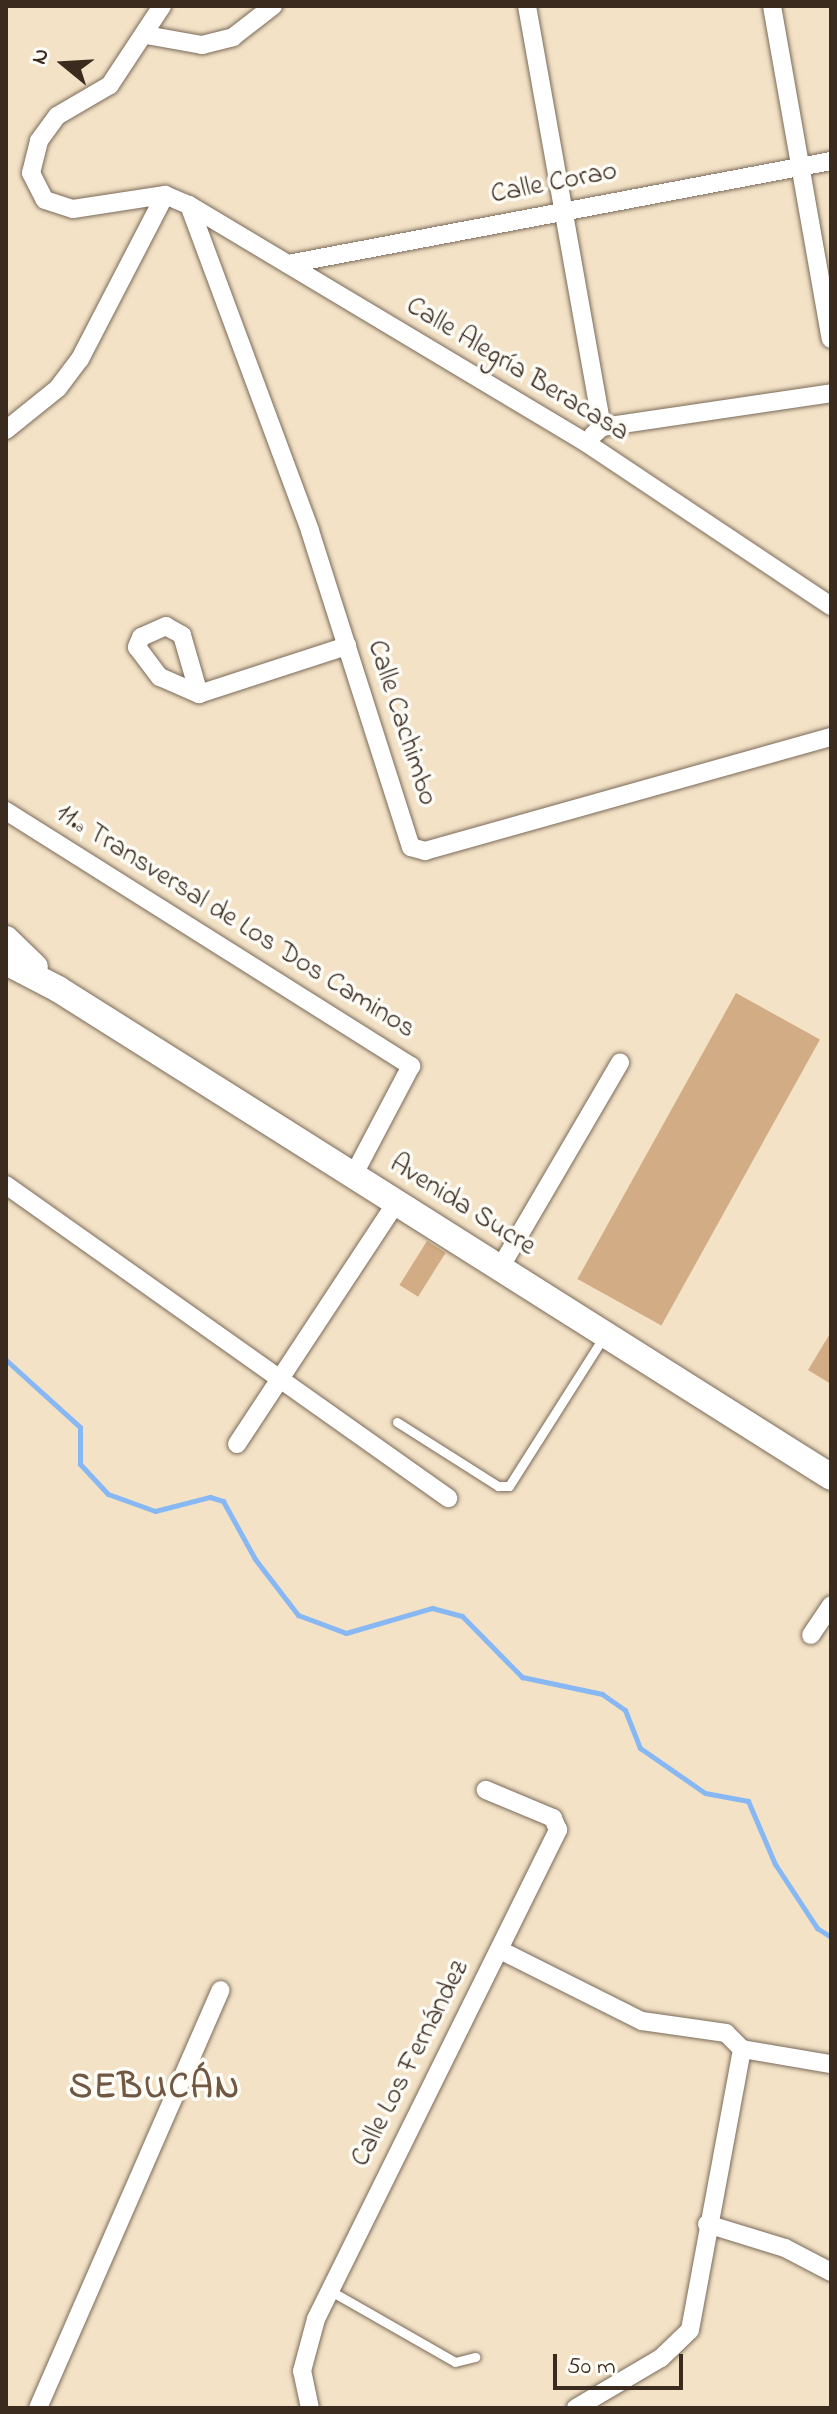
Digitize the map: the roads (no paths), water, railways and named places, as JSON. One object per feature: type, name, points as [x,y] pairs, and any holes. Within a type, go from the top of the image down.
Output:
[{"type":"main road","name":"Avenida Sucre","points":[[6,939],[58,989]]},
{"type":"main road","name":"Avenida Sucre","points":[[10,966],[58,989],[831,1477]]},
{"type":"street","points":[[162,6],[146,35],[110,85],[57,116],[39,141],[31,173],[45,200],[73,209],[165,195]]},
{"type":"street","points":[[146,35],[202,45],[233,37],[273,6]]},
{"type":"street","points":[[527,6],[602,427]]},
{"type":"street","points":[[772,6],[803,165],[831,339]]},
{"type":"street","name":"Calle Corao","points":[[288,264],[831,161]]},
{"type":"street","points":[[6,430],[58,388],[80,359],[165,195]]},
{"type":"street","name":"Calle Alegría Beracasa","points":[[165,195],[189,205],[585,442],[831,606]]},
{"type":"street","name":"Calle Cachimbo","points":[[189,205],[310,531],[411,847],[418,851],[831,737]]},
{"type":"street","points":[[585,442],[602,427],[831,393]]},
{"type":"street","points":[[199,694],[347,646]]},
{"type":"street","name":"11.ª Transversal de Los Dos Caminos","points":[[6,811],[411,1066],[353,1176]]},
{"type":"street","points":[[500,1268],[620,1063]]},
{"type":"street","points":[[6,1185],[277,1382],[448,1498]]},
{"type":"street","points":[[237,1444],[396,1203]]},
{"type":"street","points":[[811,1635],[831,1605]]},
{"type":"street","name":"Calle Los Fernández","points":[[310,2408],[302,2371],[329,2290],[500,1950],[559,1822],[486,1790]]},
{"type":"street","points":[[500,1950],[642,2021],[726,2033],[742,2049],[831,2064]]},
{"type":"street","points":[[38,2408],[221,1990]]},
{"type":"street","points":[[576,2408],[661,2358],[690,2330],[707,2224],[742,2049]]},
{"type":"street","points":[[707,2224],[785,2248],[831,2272]]},
{"type":"lane","points":[[397,1422],[498,1486],[509,1486],[605,1334]]},
{"type":"lane","points":[[329,2290],[455,2362],[475,2357]]},
{"type":"waterway","points":[[6,1360],[80,1427],[80,1464],[108,1494],[155,1511],[210,1497],[223,1501],[255,1559],[298,1615],[346,1633],[432,1608],[462,1616],[522,1677],[602,1694],[625,1710],[640,1748],[705,1793],[748,1801],[775,1864],[817,1928],[831,1937]]},
{"type":"district","name":"SEBUCÁN","points":[[155,2089]]}]
